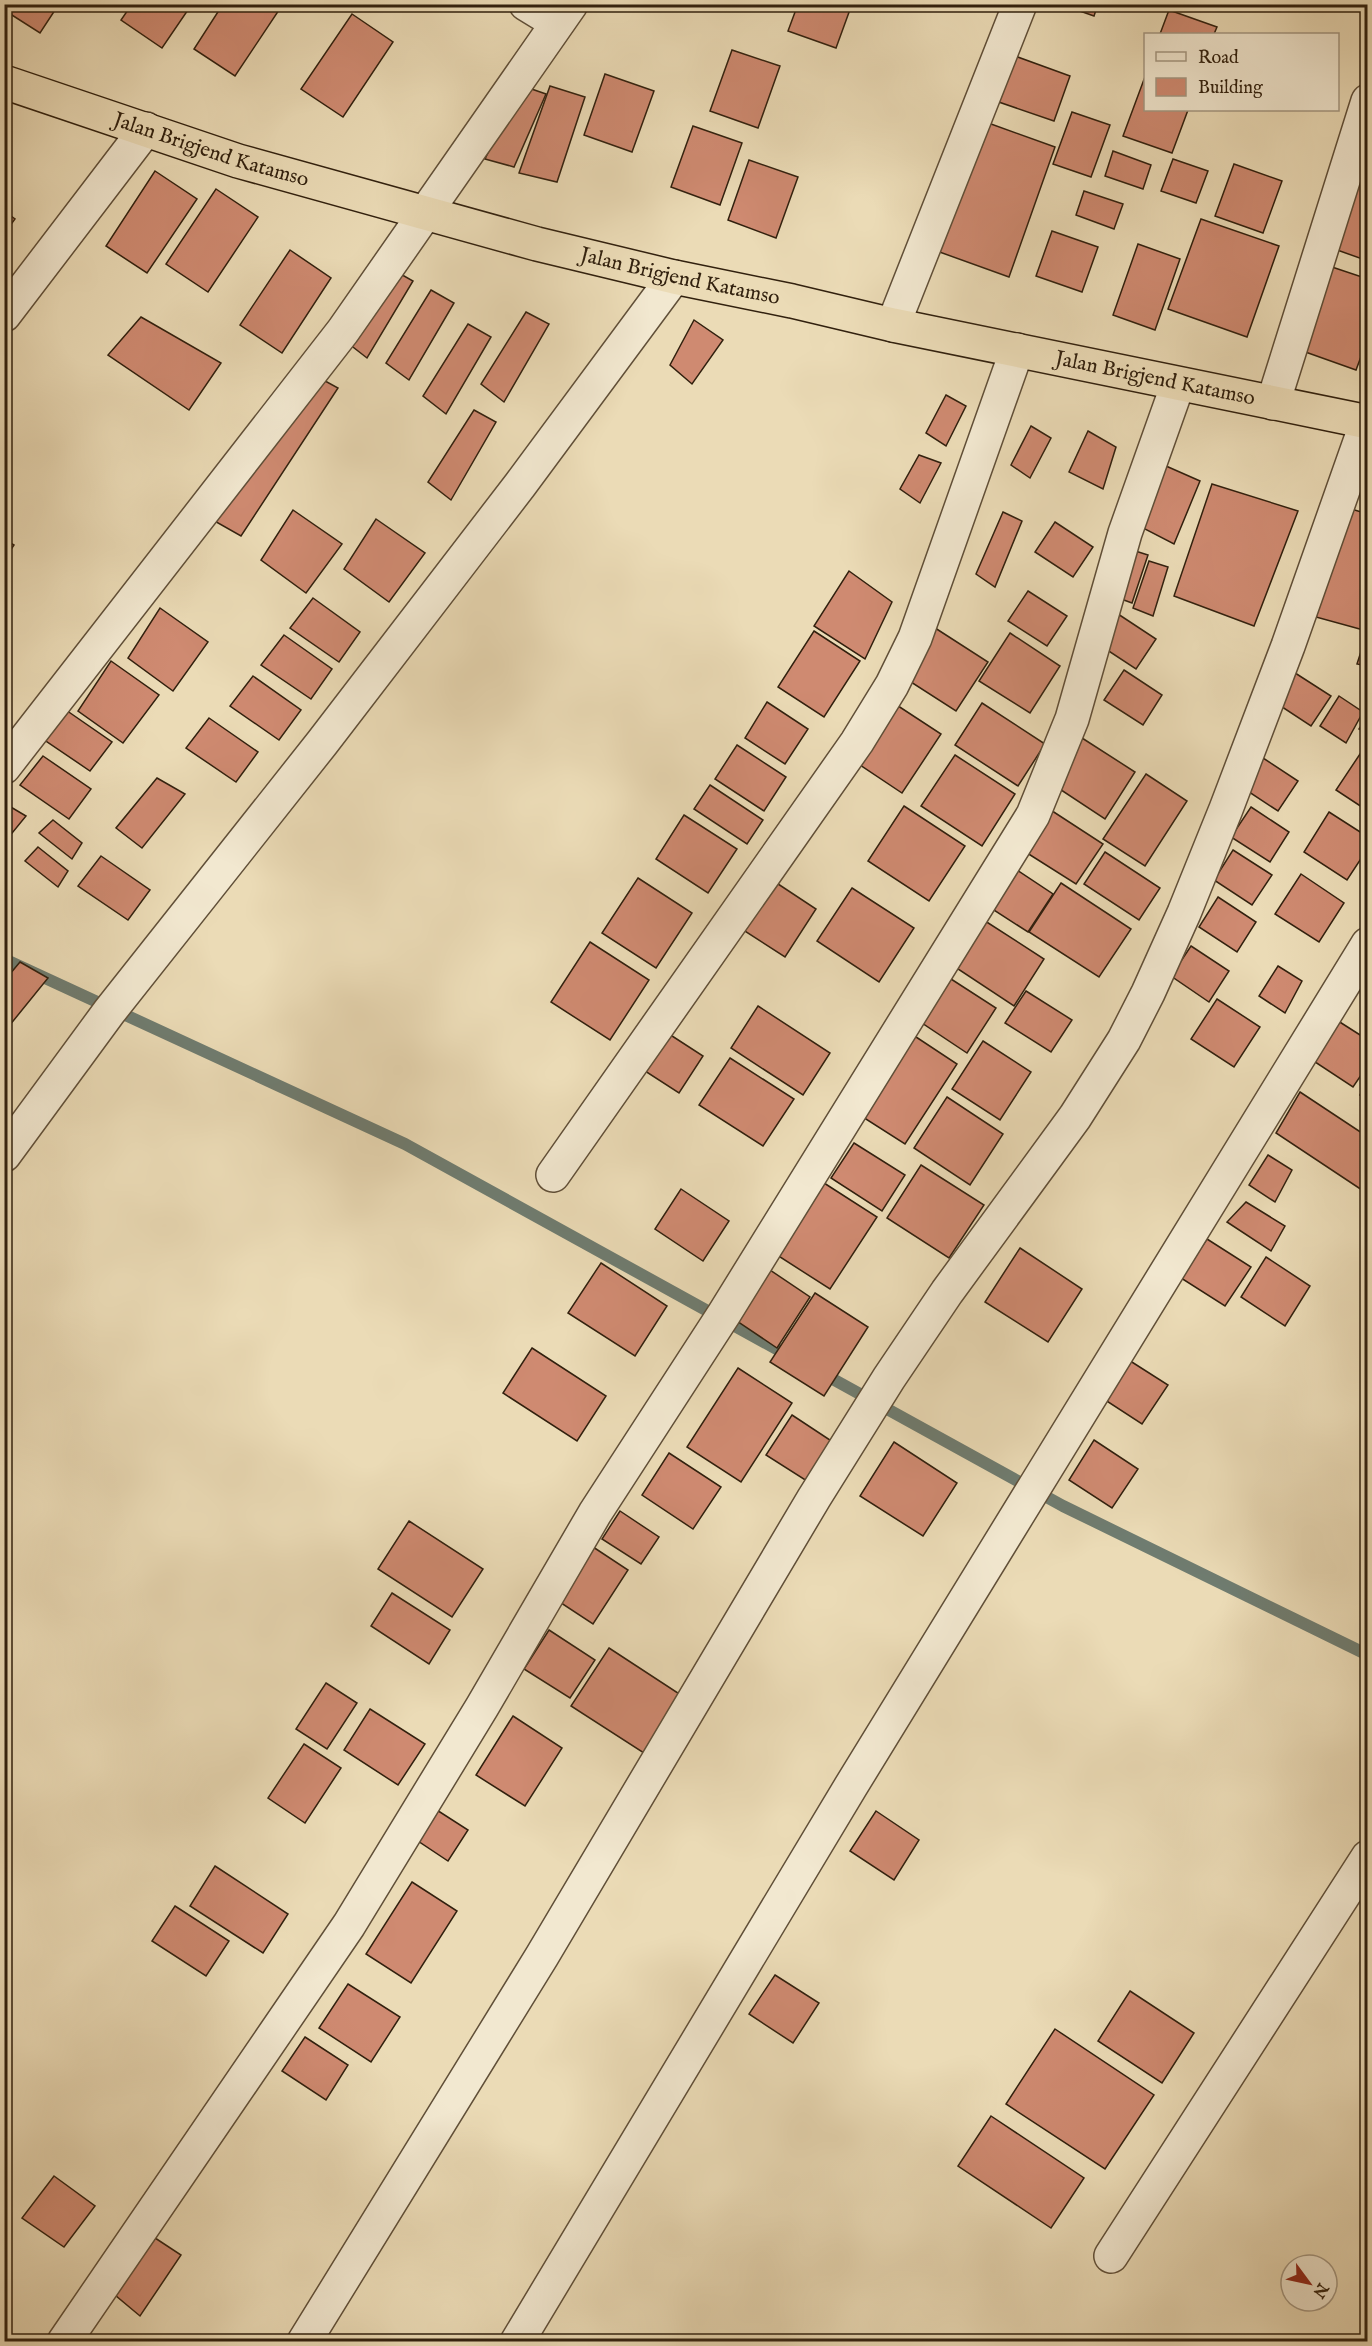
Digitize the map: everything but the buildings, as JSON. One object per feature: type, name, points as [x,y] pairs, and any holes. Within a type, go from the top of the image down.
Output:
[{"type":"highway","name":"Jalan Brigjend Katamso","points":[[4,82],[238,161],[537,244],[893,325],[1367,422]]},
{"type":"street","points":[[4,767],[336,340],[564,14],[526,4]]},
{"type":"street","points":[[893,325],[1020,4]]},
{"type":"street","points":[[1273,402],[1368,101]]},
{"type":"street","points":[[4,315],[146,129]]},
{"type":"street","points":[[4,1155],[109,1012],[322,743],[513,495],[674,277]]},
{"type":"street","points":[[553,1174],[850,752],[892,685],[915,638],[1017,350]]},
{"type":"street","points":[[64,2342],[349,1925],[482,1707],[595,1513],[724,1314],[1033,815],[1072,719],[1125,533],[1178,384]]},
{"type":"street","points":[[304,2342],[542,1956],[814,1498],[889,1378],[947,1292],[1075,1117],[1124,1040],[1184,913],[1226,809],[1292,635],[1367,422]]},
{"type":"street","points":[[517,2342],[857,1776],[1368,944]]},
{"type":"street","points":[[1111,2256],[1368,1857]]},
{"type":"waterway","points":[[4,959],[405,1144],[791,1357]]},
{"type":"waterway","points":[[820,1372],[1063,1506],[1368,1655]]}]
